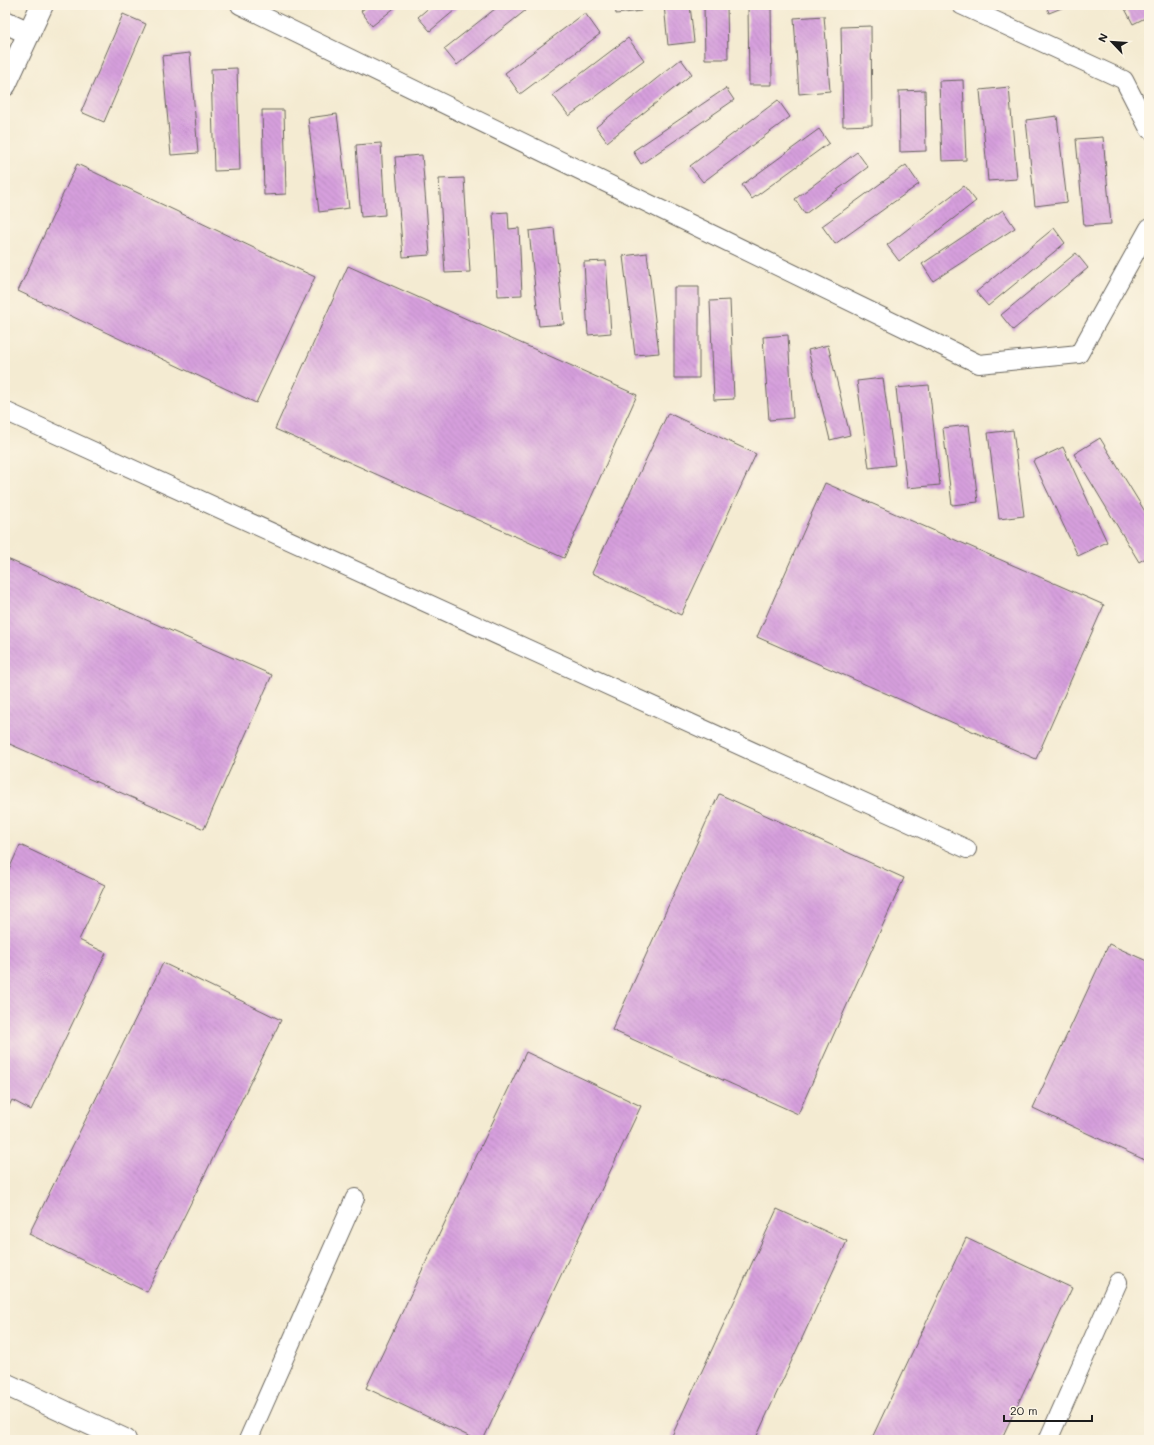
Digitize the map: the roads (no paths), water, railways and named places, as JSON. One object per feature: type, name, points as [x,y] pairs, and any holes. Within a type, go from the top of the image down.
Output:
[{"type":"street","points":[[5,85],[42,5]]},
{"type":"street","points":[[5,22],[29,33]]},
{"type":"street","points":[[5,1384],[125,1440]]},
{"type":"lane","points":[[240,5],[979,364],[1079,354],[1149,228]]},
{"type":"lane","points":[[961,5],[1124,80],[1149,129]]},
{"type":"lane","points":[[5,411],[967,849]]},
{"type":"lane","points":[[248,1440],[355,1198]]},
{"type":"lane","points":[[1048,1440],[1118,1282]]}]
